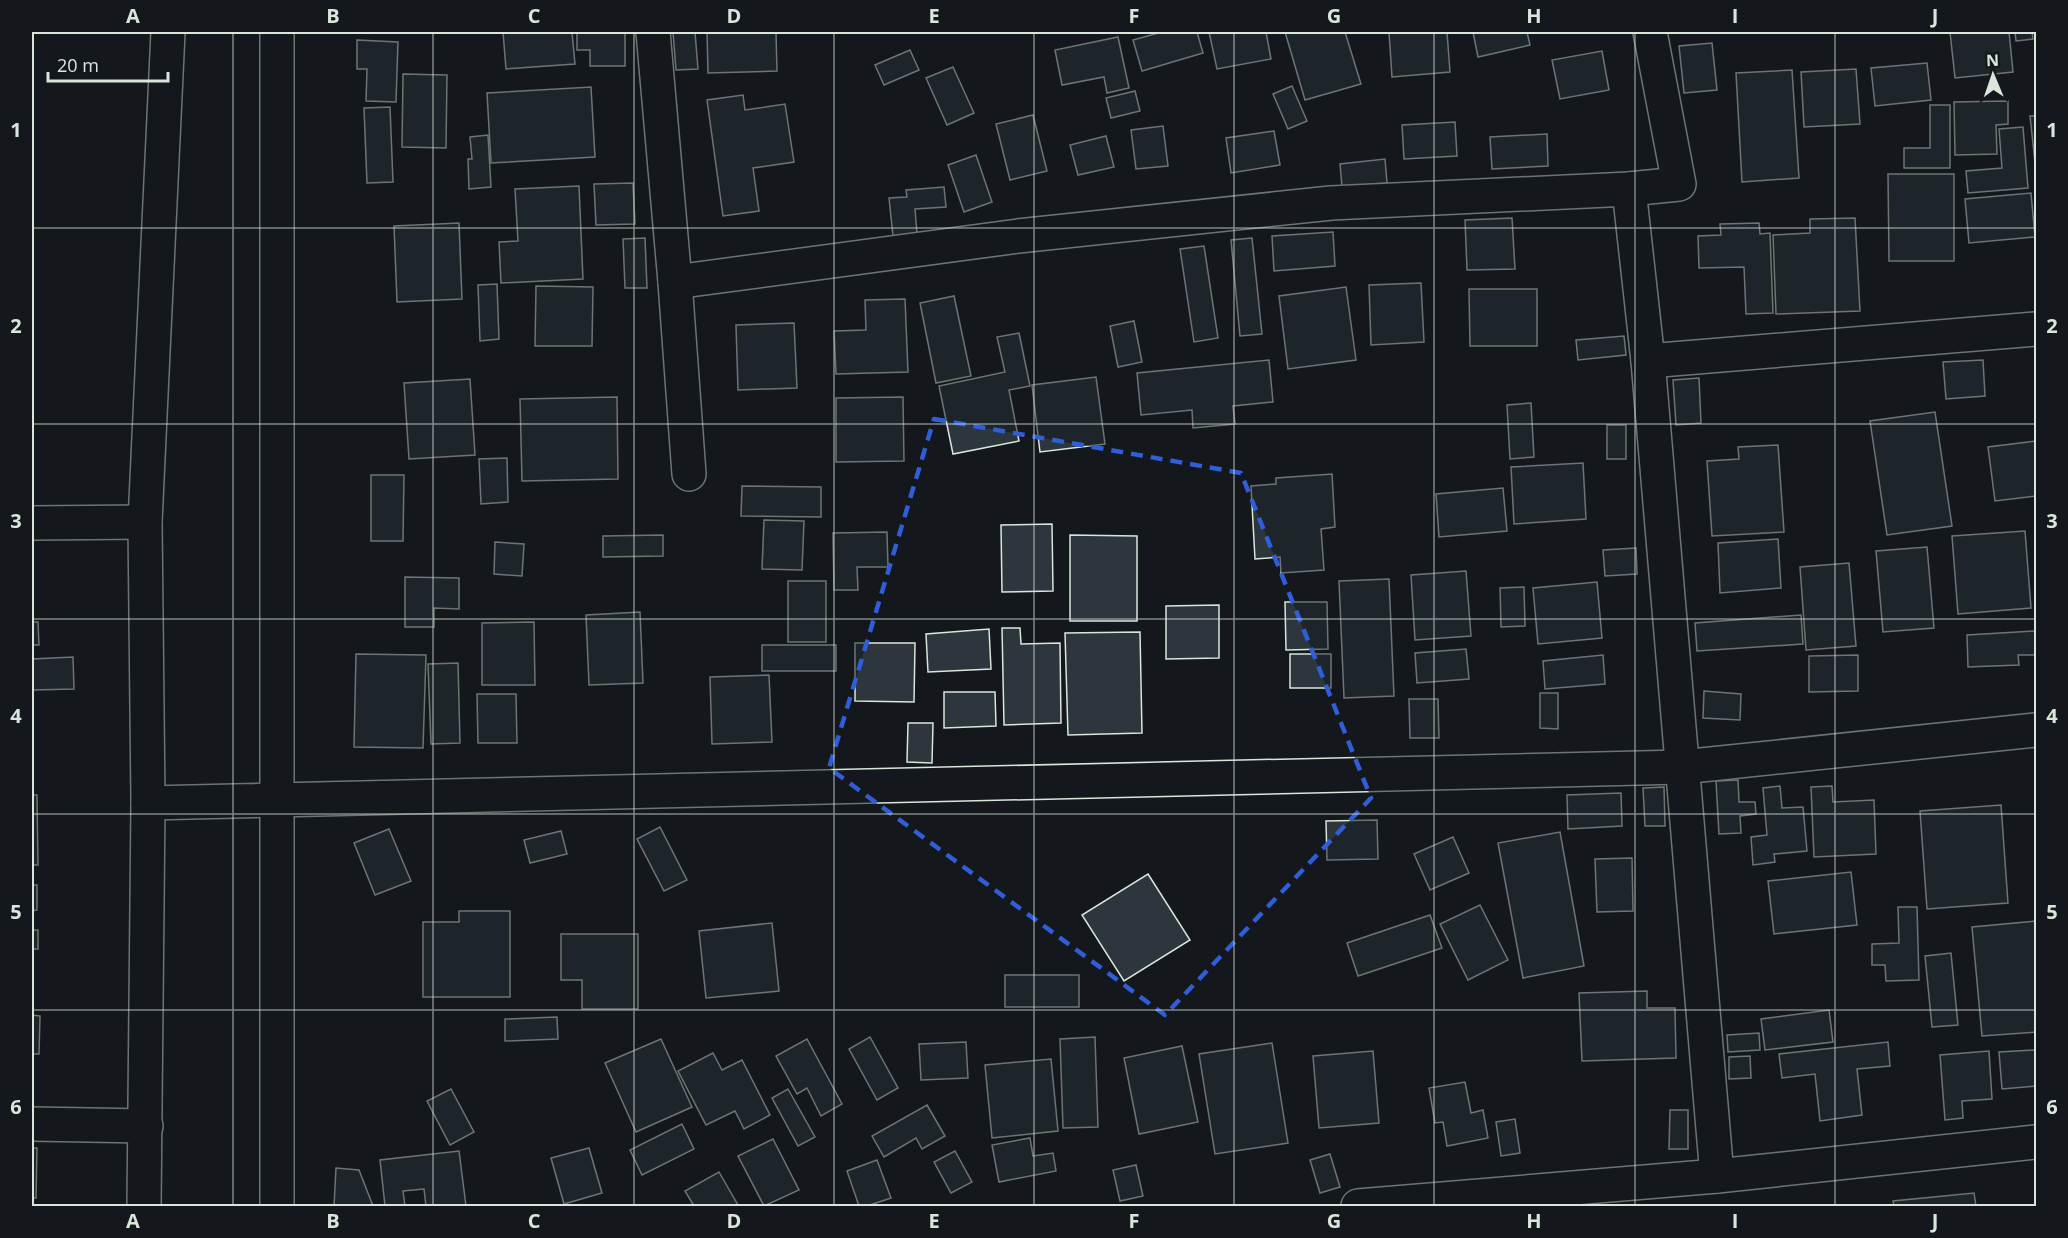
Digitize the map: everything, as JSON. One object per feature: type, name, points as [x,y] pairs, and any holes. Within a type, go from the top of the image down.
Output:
[{"type":"street","points":[[144,1206],[148,803],[145,522],[168,32]]},
{"type":"street","points":[[277,32],[277,1206]]},
{"type":"street","points":[[653,32],[689,474]]},
{"type":"street","points":[[675,282],[1018,236],[1331,202],[1629,189],[1679,184],[1650,32]]},
{"type":"street","points":[[1629,189],[1648,361],[1717,1176]]},
{"type":"street","points":[[1648,361],[2037,329]]},
{"type":"street","points":[[32,523],[145,522]]},
{"type":"street","points":[[148,803],[1682,767],[2037,730]]},
{"type":"street","points":[[32,1124],[146,1126]]},
{"type":"street","points":[[1358,1206],[1717,1176],[2037,1142]]},
{"type":"highlighted area","points":[[934,419],[1241,473],[1371,798],[1165,1015],[829,768]]},
{"type":"building","points":[[503,32],[572,32],[575,64],[506,69]]},
{"type":"building","points":[[673,32],[695,32],[698,69],[676,70]]},
{"type":"building","points":[[707,32],[776,32],[777,71],[708,73]]},
{"type":"building","points":[[1162,32],[1197,32],[1203,53],[1142,71],[1133,40]]},
{"type":"building","points":[[1209,32],[1266,32],[1271,59],[1217,69]]},
{"type":"building","points":[[1285,32],[1345,32],[1361,84],[1305,100]]},
{"type":"building","points":[[1389,32],[1447,32],[1450,72],[1392,77]]},
{"type":"building","points":[[1473,32],[1527,32],[1530,45],[1478,57]]},
{"type":"building","points":[[1950,32],[2009,32],[2013,72],[1955,78]]},
{"type":"building","points":[[2015,32],[2032,32],[2033,39],[2016,41]]},
{"type":"building","points":[[577,33],[625,33],[625,66],[590,66],[590,50],[577,50]]},
{"type":"building","points":[[1118,37],[1129,88],[1107,93],[1104,77],[1062,85],[1055,50]]},
{"type":"building","points":[[357,40],[398,42],[396,102],[366,101],[367,69],[357,69]]},
{"type":"building","points":[[1712,43],[1717,90],[1684,93],[1679,46]]},
{"type":"building","points":[[910,50],[919,70],[884,85],[875,65]]},
{"type":"building","points":[[1602,51],[1609,90],[1560,99],[1552,60]]},
{"type":"building","points":[[1927,63],[1931,100],[1875,106],[1871,68]]},
{"type":"building","points":[[953,67],[974,113],[947,125],[926,78]]},
{"type":"building","points":[[1856,69],[1860,124],[1804,127],[1801,72]]},
{"type":"building","points":[[1792,70],[1799,178],[1742,182],[1736,73]]},
{"type":"building","points":[[403,74],[447,75],[446,148],[402,147]]},
{"type":"building","points":[[1292,86],[1307,121],[1288,129],[1273,94]]},
{"type":"building","points":[[591,87],[595,157],[491,163],[487,93]]},
{"type":"building","points":[[1135,91],[1140,111],[1111,118],[1106,98]]},
{"type":"building","points":[[743,95],[745,110],[785,104],[794,162],[753,168],[759,211],[723,216],[707,100]]},
{"type":"building","points":[[2008,101],[2008,124],[1996,125],[1997,154],[1955,155],[1954,102]]},
{"type":"building","points":[[1930,105],[1950,105],[1950,168],[1904,168],[1904,148],[1930,148]]},
{"type":"building","points":[[390,107],[393,182],[367,183],[364,108]]},
{"type":"building","points":[[1033,115],[1047,171],[1010,180],[996,124]]},
{"type":"building","points":[[2030,116],[2036,116],[2036,172]]},
{"type":"building","points":[[1455,122],[1457,156],[1404,159],[1402,125]]},
{"type":"building","points":[[1163,126],[1168,166],[1136,169],[1131,130]]},
{"type":"building","points":[[2023,127],[2028,188],[1968,193],[1966,171],[2002,168],[1999,129]]},
{"type":"building","points":[[1274,131],[1280,165],[1231,173],[1226,138]]},
{"type":"building","points":[[1547,134],[1548,166],[1492,169],[1490,137]]},
{"type":"building","points":[[488,135],[491,187],[469,189],[468,159],[472,159],[470,137]]},
{"type":"building","points":[[1106,136],[1114,167],[1078,175],[1070,145]]},
{"type":"building","points":[[976,155],[992,202],[964,212],[948,165]]},
{"type":"building","points":[[1385,159],[1387,183],[1342,187],[1340,164]]},
{"type":"building","points":[[1888,174],[1954,174],[1954,261],[1889,261]]},
{"type":"building","points":[[633,183],[635,224],[596,225],[594,184]]},
{"type":"building","points":[[579,186],[583,279],[501,283],[499,242],[518,241],[515,189]]},
{"type":"building","points":[[944,187],[946,207],[915,209],[917,234],[893,236],[889,198],[907,197],[906,190]]},
{"type":"building","points":[[2031,193],[2035,237],[1969,243],[1965,199]]},
{"type":"building","points":[[1512,218],[1515,269],[1467,270],[1465,220]]},
{"type":"building","points":[[1855,218],[1860,311],[1776,314],[1773,235],[1810,233],[1810,219]]},
{"type":"building","points":[[459,223],[462,299],[397,302],[394,226]]},
{"type":"building","points":[[1759,223],[1760,234],[1770,233],[1773,313],[1746,314],[1744,267],[1699,268],[1698,236],[1721,235],[1720,224]]},
{"type":"building","points":[[1333,232],[1335,266],[1274,271],[1272,236]]},
{"type":"building","points":[[645,238],[647,288],[625,288],[623,239]]},
{"type":"building","points":[[1252,238],[1262,334],[1240,336],[1231,240]]},
{"type":"building","points":[[1204,246],[1218,338],[1194,342],[1180,249]]},
{"type":"building","points":[[1421,283],[1424,342],[1371,345],[1369,285]]},
{"type":"building","points":[[497,284],[499,339],[480,341],[478,285]]},
{"type":"building","points":[[536,286],[593,287],[592,346],[535,346]]},
{"type":"building","points":[[1346,287],[1356,360],[1288,369],[1279,296]]},
{"type":"building","points":[[1469,289],[1537,289],[1537,346],[1470,346]]},
{"type":"building","points":[[954,296],[971,376],[936,383],[920,303]]},
{"type":"building","points":[[905,299],[908,372],[836,374],[834,331],[866,330],[865,300]]},
{"type":"building","points":[[1134,321],[1142,362],[1118,367],[1110,326]]},
{"type":"building","points":[[794,323],[797,388],[738,390],[736,325]]},
{"type":"building","points":[[1019,333],[1030,386],[1009,390],[1019,441],[953,454],[939,386],[1005,372],[997,337]]},
{"type":"building","points":[[1624,336],[1626,355],[1578,360],[1576,340]]},
{"type":"building","points":[[1269,360],[1273,402],[1233,406],[1235,424],[1193,428],[1192,410],[1141,415],[1137,373]]},
{"type":"building","points":[[1983,360],[1985,396],[1946,399],[1943,362]]},
{"type":"building","points":[[1096,377],[1105,444],[1040,452],[1032,385]]},
{"type":"building","points":[[1699,378],[1701,423],[1676,425],[1673,380]]},
{"type":"building","points":[[470,379],[475,455],[409,459],[404,383]]},
{"type":"building","points":[[617,397],[618,479],[522,481],[520,399]]},
{"type":"building","points":[[903,397],[904,461],[836,462],[836,398]]},
{"type":"building","points":[[1531,403],[1534,457],[1510,459],[1507,405]]},
{"type":"building","points":[[1935,412],[1952,526],[1887,535],[1870,421]]},
{"type":"building","points":[[1607,425],[1626,425],[1626,459],[1607,459]]},
{"type":"building","points":[[2036,441],[2036,496],[1995,501],[1988,447]]},
{"type":"building","points":[[1778,445],[1784,532],[1712,536],[1707,461],[1739,459],[1738,447]]},
{"type":"building","points":[[507,458],[508,502],[481,504],[479,459]]},
{"type":"building","points":[[1583,463],[1586,519],[1514,524],[1511,467]]},
{"type":"building","points":[[1332,474],[1335,527],[1321,529],[1324,570],[1281,573],[1280,557],[1255,559],[1251,486],[1276,484],[1276,478]]},
{"type":"building","points":[[371,475],[404,475],[403,541],[371,541]]},
{"type":"building","points":[[742,486],[821,487],[821,517],[741,516]]},
{"type":"building","points":[[1503,488],[1507,531],[1439,537],[1436,494]]},
{"type":"building","points":[[764,520],[804,521],[802,570],[762,569]]},
{"type":"building","points":[[1052,524],[1053,591],[1002,592],[1001,525]]},
{"type":"building","points":[[2025,531],[2031,608],[1958,614],[1952,536]]},
{"type":"building","points":[[887,532],[888,567],[857,567],[858,590],[834,590],[833,533]]},
{"type":"building","points":[[663,535],[663,556],[603,557],[603,536]]},
{"type":"building","points":[[1070,535],[1137,536],[1137,621],[1070,621]]},
{"type":"building","points":[[1778,539],[1781,588],[1720,593],[1718,543]]},
{"type":"building","points":[[495,542],[524,544],[522,576],[494,574]]},
{"type":"building","points":[[1927,547],[1934,628],[1883,632],[1876,551]]},
{"type":"building","points":[[1636,548],[1637,574],[1605,576],[1603,550]]},
{"type":"building","points":[[1849,563],[1856,646],[1806,650],[1800,567]]},
{"type":"building","points":[[1466,571],[1471,636],[1415,640],[1411,575]]},
{"type":"building","points":[[405,577],[459,578],[459,609],[434,608],[434,627],[405,627]]},
{"type":"building","points":[[1389,579],[1394,696],[1344,698],[1339,581]]},
{"type":"building","points":[[788,581],[826,581],[826,642],[788,642]]},
{"type":"building","points":[[1597,582],[1602,638],[1538,644],[1533,588]]},
{"type":"building","points":[[1524,587],[1525,626],[1501,627],[1500,588]]},
{"type":"building","points":[[1285,602],[1327,602],[1328,649],[1286,650]]},
{"type":"building","points":[[1219,605],[1219,658],[1166,659],[1166,606]]},
{"type":"building","points":[[640,612],[643,683],[589,685],[586,615]]},
{"type":"building","points":[[1801,615],[1803,644],[1697,651],[1695,623]]},
{"type":"building","points":[[32,622],[38,622],[39,645],[32,645]]},
{"type":"building","points":[[534,622],[535,685],[482,685],[482,623]]},
{"type":"building","points":[[1002,628],[1020,628],[1021,644],[1060,643],[1061,723],[1004,725]]},
{"type":"building","points":[[989,629],[991,669],[928,672],[926,634]]},
{"type":"building","points":[[2036,631],[2036,655],[2018,655],[2019,665],[1968,667],[1967,635]]},
{"type":"building","points":[[1140,632],[1142,733],[1068,735],[1065,633]]},
{"type":"building","points":[[855,643],[915,643],[914,702],[855,701]]},
{"type":"building","points":[[762,645],[836,645],[836,671],[762,671]]},
{"type":"building","points":[[1466,649],[1469,679],[1417,683],[1415,653]]},
{"type":"building","points":[[356,654],[426,655],[423,748],[354,747]]},
{"type":"building","points":[[1290,654],[1331,654],[1331,688],[1290,688]]},
{"type":"building","points":[[1603,655],[1605,684],[1545,689],[1543,661]]},
{"type":"building","points":[[1858,655],[1858,691],[1809,692],[1809,656]]},
{"type":"building","points":[[73,657],[74,689],[32,690],[32,659]]},
{"type":"building","points":[[458,663],[460,743],[431,744],[428,664]]},
{"type":"building","points":[[769,675],[772,742],[712,744],[710,677]]},
{"type":"building","points":[[1704,691],[1741,694],[1740,720],[1703,718]]},
{"type":"building","points":[[944,692],[995,692],[996,726],[944,728]]},
{"type":"building","points":[[1540,693],[1558,693],[1558,729],[1540,728]]},
{"type":"building","points":[[477,694],[516,694],[517,743],[478,743]]},
{"type":"building","points":[[1409,699],[1438,699],[1439,738],[1410,738]]},
{"type":"building","points":[[908,723],[933,723],[932,763],[907,762]]},
{"type":"building","points":[[1738,780],[1739,802],[1755,802],[1756,814],[1740,816],[1741,833],[1719,834],[1716,781]]},
{"type":"building","points":[[1780,786],[1782,808],[1803,807],[1807,851],[1774,854],[1775,862],[1753,865],[1751,837],[1767,835],[1763,788]]},
{"type":"building","points":[[1832,786],[1833,802],[1874,800],[1876,854],[1814,857],[1811,787]]},
{"type":"building","points":[[1664,787],[1665,826],[1645,826],[1643,788]]},
{"type":"building","points":[[1621,793],[1622,826],[1568,829],[1567,795]]},
{"type":"building","points":[[32,795],[37,795],[38,865],[32,865]]},
{"type":"building","points":[[2001,805],[2008,903],[1927,909],[1920,811]]},
{"type":"building","points":[[1377,820],[1378,859],[1327,860],[1326,821]]},
{"type":"building","points":[[660,827],[687,880],[664,891],[637,839]]},
{"type":"building","points":[[389,829],[411,881],[375,895],[354,843]]},
{"type":"building","points":[[561,831],[567,854],[530,863],[524,840]]},
{"type":"building","points":[[1560,832],[1584,966],[1523,978],[1498,843]]},
{"type":"building","points":[[1453,837],[1469,873],[1430,890],[1414,854]]},
{"type":"building","points":[[1632,858],[1633,911],[1597,912],[1595,859]]},
{"type":"building","points":[[1851,872],[1857,925],[1774,934],[1768,881]]},
{"type":"building","points":[[1148,874],[1190,940],[1124,981],[1082,915]]},
{"type":"building","points":[[32,885],[37,885],[37,910],[32,911]]},
{"type":"building","points":[[1480,905],[1508,960],[1468,980],[1440,924]]},
{"type":"building","points":[[1898,907],[1917,907],[1919,980],[1886,981],[1885,965],[1872,965],[1872,944],[1899,943]]},
{"type":"building","points":[[459,911],[510,911],[510,997],[423,997],[423,922],[459,922]]},
{"type":"building","points":[[1430,915],[1442,948],[1358,976],[1347,943]]},
{"type":"building","points":[[2036,921],[2036,1032],[1982,1036],[1972,927]]},
{"type":"building","points":[[772,923],[779,991],[706,998],[699,931]]},
{"type":"building","points":[[32,930],[38,930],[38,949],[32,949]]},
{"type":"building","points":[[561,934],[638,934],[638,1009],[582,1009],[582,980],[561,980]]},
{"type":"building","points":[[1951,953],[1958,1025],[1932,1027],[1925,956]]},
{"type":"building","points":[[1005,975],[1079,975],[1079,1007],[1005,1007]]},
{"type":"building","points":[[1647,991],[1647,1008],[1675,1008],[1676,1058],[1582,1061],[1579,993]]},
{"type":"building","points":[[1829,1010],[1833,1042],[1765,1050],[1761,1019]]},
{"type":"building","points":[[32,1015],[40,1016],[39,1054],[32,1054]]},
{"type":"building","points":[[557,1017],[558,1039],[505,1041],[505,1019]]},
{"type":"building","points":[[1759,1033],[1760,1050],[1728,1052],[1727,1035]]},
{"type":"building","points":[[870,1037],[898,1088],[877,1100],[849,1049]]},
{"type":"building","points":[[1095,1037],[1098,1127],[1063,1128],[1060,1039]]},
{"type":"building","points":[[661,1039],[692,1107],[636,1132],[605,1063]]},
{"type":"building","points":[[807,1039],[842,1104],[821,1116],[807,1088],[797,1094],[776,1056]]},
{"type":"building","points":[[966,1042],[968,1078],[921,1080],[919,1044]]},
{"type":"building","points":[[1888,1042],[1890,1066],[1857,1069],[1862,1115],[1820,1121],[1815,1074],[1782,1078],[1779,1054]]},
{"type":"building","points":[[1272,1043],[1288,1143],[1215,1154],[1199,1054]]},
{"type":"building","points":[[1182,1046],[1198,1122],[1139,1134],[1124,1058]]},
{"type":"building","points":[[2036,1050],[2036,1086],[2002,1089],[1999,1052]]},
{"type":"building","points":[[1373,1051],[1379,1123],[1319,1128],[1313,1056]]},
{"type":"building","points":[[1989,1051],[1992,1099],[1962,1101],[1963,1118],[1945,1120],[1940,1055]]},
{"type":"building","points":[[713,1053],[722,1070],[742,1060],[770,1115],[744,1129],[735,1111],[706,1125],[678,1071]]},
{"type":"building","points":[[1750,1056],[1751,1078],[1729,1079],[1729,1057]]},
{"type":"building","points":[[1051,1059],[1058,1131],[992,1138],[985,1065]]},
{"type":"building","points":[[1465,1082],[1471,1113],[1483,1110],[1488,1138],[1447,1146],[1443,1122],[1435,1123],[1429,1088]]},
{"type":"building","points":[[451,1089],[474,1132],[450,1145],[427,1101]]},
{"type":"building","points":[[788,1089],[815,1137],[798,1146],[772,1098]]},
{"type":"building","points":[[927,1105],[945,1136],[922,1149],[916,1138],[884,1157],[872,1136]]},
{"type":"building","points":[[1670,1110],[1688,1110],[1688,1149],[1669,1149]]},
{"type":"building","points":[[1515,1119],[1520,1153],[1501,1156],[1496,1122]]},
{"type":"building","points":[[682,1124],[694,1149],[642,1175],[630,1150]]},
{"type":"building","points":[[1030,1138],[1033,1156],[1053,1153],[1056,1171],[999,1182],[992,1145]]},
{"type":"building","points":[[773,1139],[799,1190],[764,1206],[738,1156]]},
{"type":"building","points":[[32,1148],[37,1148],[36,1198],[32,1198]]},
{"type":"building","points":[[589,1148],[602,1193],[564,1204],[551,1158]]},
{"type":"building","points":[[459,1151],[466,1206],[426,1206],[424,1189],[403,1191],[405,1206],[385,1206],[380,1160]]},
{"type":"building","points":[[955,1151],[972,1182],[951,1193],[934,1162]]},
{"type":"building","points":[[1330,1154],[1340,1187],[1320,1193],[1310,1160]]},
{"type":"building","points":[[877,1160],[891,1198],[867,1206],[859,1206],[847,1171]]},
{"type":"building","points":[[1136,1165],[1143,1196],[1120,1201],[1113,1170]]},
{"type":"building","points":[[336,1168],[359,1170],[373,1206],[334,1206]]},
{"type":"building","points":[[719,1172],[738,1205],[694,1206],[685,1191]]},
{"type":"building","points":[[1974,1193],[1976,1206],[1894,1206],[1893,1201]]}]
